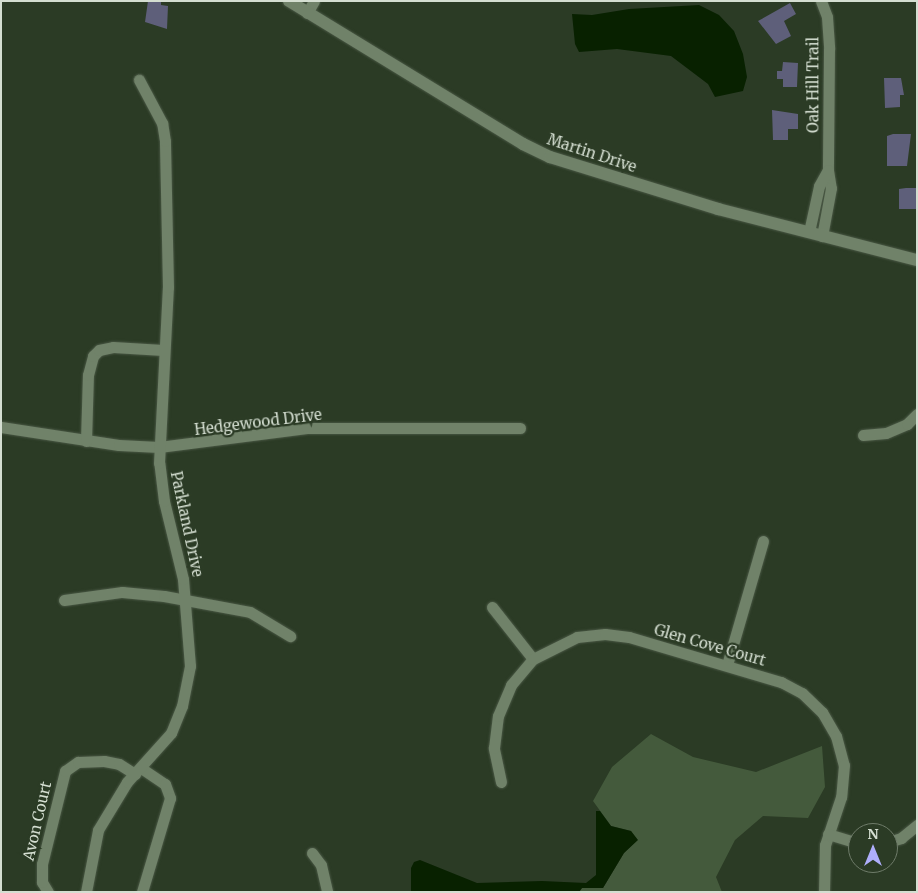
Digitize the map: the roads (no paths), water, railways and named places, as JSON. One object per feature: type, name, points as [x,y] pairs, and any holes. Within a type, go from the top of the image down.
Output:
[{"type":"street","name":"Martin Drive","points":[[289,1],[536,152],[582,169],[822,236],[917,260]]},
{"type":"street","points":[[308,13],[314,1]]},
{"type":"street","name":"Oak Hill Trail","points":[[821,1],[826,17],[829,50],[828,170],[831,188],[822,236]]},
{"type":"street","name":"Parkland Drive","points":[[86,892],[98,830],[114,800],[171,733],[182,706],[190,666],[186,600],[164,501],[159,447],[168,287],[165,141],[162,123],[139,80]]},
{"type":"street","points":[[808,232],[819,186],[828,170]]},
{"type":"street","points":[[86,441],[88,375],[93,356],[99,350],[113,347],[163,350]]},
{"type":"street","points":[[863,435],[886,433],[907,424],[917,414]]},
{"type":"street","name":"Hedgewood Drive","points":[[1,427],[86,441],[159,447],[307,428],[520,428]]},
{"type":"street","points":[[727,665],[763,541]]},
{"type":"street","points":[[64,600],[122,592],[186,600],[250,612],[290,636]]},
{"type":"street","points":[[492,607],[533,659]]},
{"type":"street","name":"Glen Cove Court","points":[[501,782],[494,748],[498,716],[511,684],[533,659],[577,637],[605,634],[628,637],[781,682],[802,693],[822,712],[836,736],[844,765],[841,797],[825,845],[824,892]]},
{"type":"street","name":"Avon Court","points":[[48,892],[42,882],[42,864],[65,772],[71,765],[92,760],[119,764],[165,784],[170,798],[142,892]]},
{"type":"street","points":[[898,839],[917,825]]},
{"type":"street","points":[[828,834],[848,840]]},
{"type":"street","points":[[312,853],[320,865],[328,892]]}]
